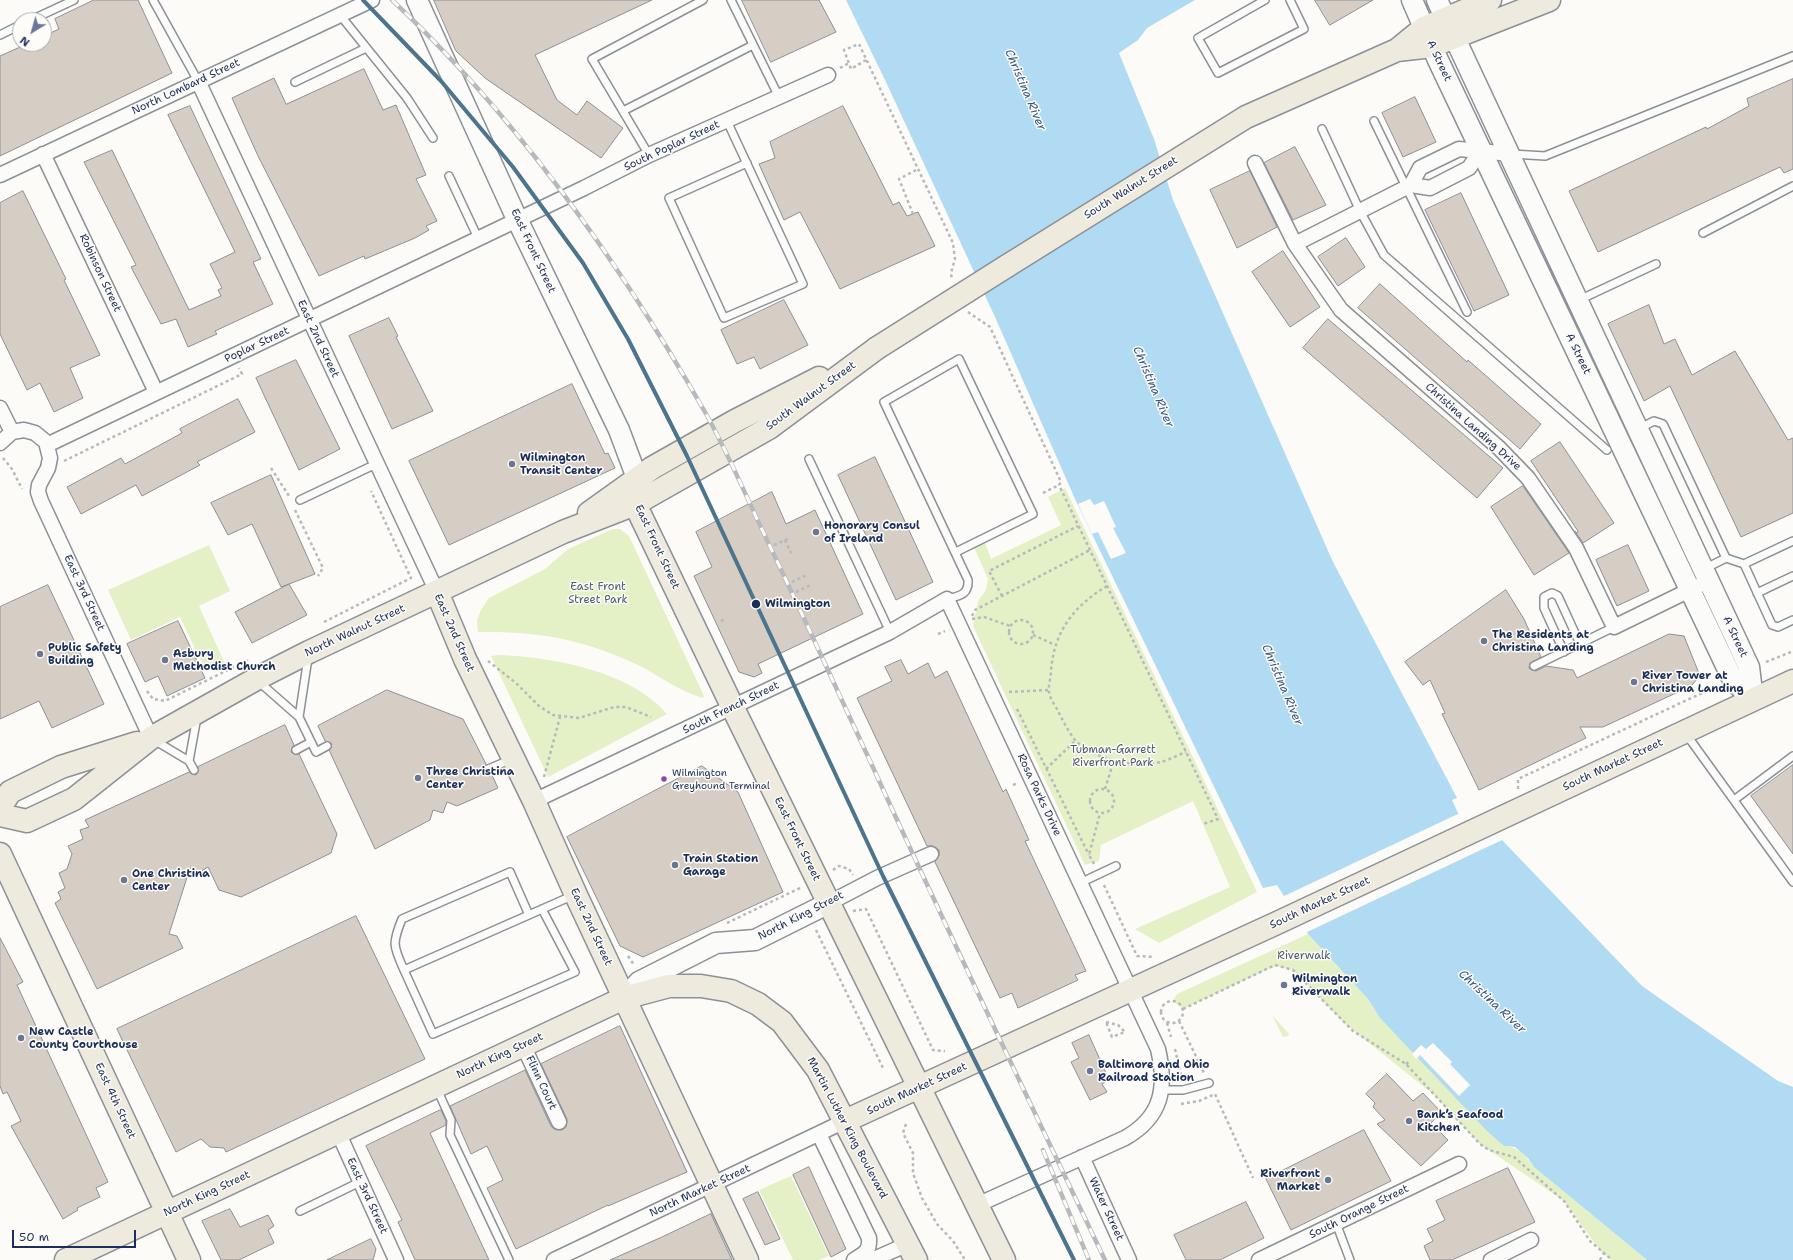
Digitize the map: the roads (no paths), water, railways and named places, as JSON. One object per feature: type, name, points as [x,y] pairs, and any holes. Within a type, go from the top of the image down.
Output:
[{"type":"main road","name":"South Walnut Street","points":[[744,443],[769,428],[877,348],[1246,117],[1290,96],[1428,37],[1446,18],[1490,0]]},
{"type":"main road","name":"South Walnut Street","points":[[1446,18],[1549,0]]},
{"type":"main road","name":"South Walnut Street","points":[[736,421],[877,348]]},
{"type":"main road","name":"North Walnut Street","points":[[563,532],[637,478],[736,421]]},
{"type":"main road","name":"North Walnut Street","points":[[0,815],[27,821],[74,799],[151,738],[256,679],[308,652],[563,532],[635,504],[744,443]]},
{"type":"main road","name":"East Front Street","points":[[635,504],[919,1088]]},
{"type":"main road","name":"East 2nd Street","points":[[437,592],[465,659],[512,759],[534,801],[624,998],[747,1260]]},
{"type":"main road","name":"South Market Street","points":[[845,1121],[1277,923],[1523,797],[1684,732],[1793,681]]},
{"type":"main road","name":"North Walnut Street","points":[[0,808],[10,792],[61,767],[151,738]]},
{"type":"main road","name":"East 4th Street","points":[[0,854],[189,1260]]},
{"type":"main road","name":"Martin Luther King Boulevard","points":[[624,998],[669,986],[701,986],[731,991],[758,1004],[782,1022],[818,1070],[912,1252]]},
{"type":"main road","name":"North King Street","points":[[66,1260],[624,998]]},
{"type":"main road","points":[[919,1088],[1004,1260]]},
{"type":"street","name":"North Lombard Street","points":[[0,175],[372,0]]},
{"type":"street","name":"East Front Street","points":[[417,0],[518,219],[616,423],[637,478],[635,504]]},
{"type":"street","name":"A Street","points":[[1412,0],[1481,150],[1691,589],[1731,676],[1753,700]]},
{"type":"street","name":"A Street","points":[[1446,18],[1579,300],[1749,667],[1753,700]]},
{"type":"street","name":"South Poplar Street","points":[[518,219],[649,155],[828,75]]},
{"type":"street","name":"East 2nd Street","points":[[198,81],[437,592]]},
{"type":"street","points":[[1295,244],[1408,186],[1420,168],[1459,149],[1510,154]]},
{"type":"street","points":[[1408,186],[1430,188],[1469,168],[1481,150]]},
{"type":"street","name":"Robinson Street","points":[[43,154],[156,392]]},
{"type":"street","name":"Christina Landing Drive","points":[[1255,163],[1295,244],[1331,298],[1348,317],[1518,466],[1576,548],[1614,627]]},
{"type":"street","name":"Poplar Street","points":[[47,445],[518,219]]},
{"type":"street","points":[[0,408],[12,432]]},
{"type":"street","points":[[0,443],[12,432],[30,430],[40,436],[47,445]]},
{"type":"street","name":"East 3rd Street","points":[[47,445],[50,452],[50,463],[39,484],[41,500],[151,738]]},
{"type":"street","points":[[1614,627],[1691,589],[1706,575]]},
{"type":"street","name":"South French Street","points":[[534,801],[733,708],[890,632],[946,599]]},
{"type":"street","name":"Rosa Parks Drive","points":[[946,599],[1131,990],[1158,1049],[1163,1070],[1162,1090],[1156,1107],[1139,1130],[977,1205]]},
{"type":"street","name":"North King Street","points":[[624,998],[639,982],[716,943],[755,940],[859,886],[931,854]]},
{"type":"street","name":"Flinn Court","points":[[523,1045],[559,1122]]},
{"type":"street","name":"North Market Street","points":[[554,1260],[845,1121]]},
{"type":"street","name":"East 3rd Street","points":[[338,1132],[396,1260]]},
{"type":"street","points":[[819,1134],[869,1238],[867,1252],[854,1260]]},
{"type":"street","name":"Water Street","points":[[1082,1157],[1129,1260]]},
{"type":"street","name":"South Orange Street","points":[[1259,1260],[1459,1164]]},
{"type":"street","points":[[1491,1260],[1531,1240]]},
{"type":"street","points":[[872,1260],[912,1252]]},
{"type":"lane","points":[[48,12],[74,0]]},
{"type":"lane","points":[[153,0],[198,81]]},
{"type":"lane","points":[[649,155],[592,59],[703,0]]},
{"type":"lane","points":[[731,0],[779,98]]},
{"type":"lane","points":[[1265,0],[1198,38],[1218,73],[1304,29],[1290,0]]},
{"type":"lane","points":[[340,15],[407,98],[433,138]]},
{"type":"lane","points":[[0,35],[12,29]]},
{"type":"lane","points":[[623,111],[753,45]]},
{"type":"lane","points":[[295,82],[366,48]]},
{"type":"lane","points":[[1510,154],[1545,156],[1793,56]]},
{"type":"lane","points":[[727,121],[747,163],[803,284],[724,318],[669,198],[747,163]]},
{"type":"lane","points":[[1374,121],[1408,186],[1467,312]]},
{"type":"lane","points":[[1322,129],[1360,211],[1384,255],[1607,450]]},
{"type":"lane","points":[[449,176],[478,238]]},
{"type":"lane","points":[[1703,234],[1793,186]]},
{"type":"lane","points":[[1579,300],[1656,264]]},
{"type":"lane","points":[[946,599],[963,595],[969,587],[968,580],[884,402],[959,359],[1033,514],[956,552]]},
{"type":"lane","points":[[1638,429],[1654,421],[1663,424],[1726,558],[1744,564],[1793,541]]},
{"type":"lane","points":[[809,459],[890,632]]},
{"type":"lane","points":[[300,500],[376,464]]},
{"type":"lane","points":[[1706,575],[1726,558]]},
{"type":"lane","points":[[1744,564],[1772,625],[1778,627],[1793,620]]},
{"type":"lane","points":[[1757,593],[1793,576]]},
{"type":"lane","points":[[1564,652],[1544,608],[1544,597],[1548,594],[1552,593],[1558,596],[1580,644]]},
{"type":"lane","points":[[1534,666],[1614,627]]},
{"type":"lane","points":[[299,716],[308,652]]},
{"type":"lane","points":[[256,679],[299,716],[316,752],[327,746]]},
{"type":"lane","points":[[188,760],[198,712]]},
{"type":"lane","points":[[1684,732],[1793,882]]},
{"type":"lane","points":[[151,738],[188,760],[194,770]]},
{"type":"lane","points":[[296,750],[311,742]]},
{"type":"lane","points":[[1734,800],[1793,756]]},
{"type":"lane","points":[[488,769],[512,759]]},
{"type":"lane","points":[[1080,882],[1099,875],[1116,866]]},
{"type":"lane","points":[[529,915],[510,872],[402,919],[396,934],[394,948],[433,1034],[575,972],[542,909]]},
{"type":"lane","points":[[404,970],[576,894]]},
{"type":"lane","points":[[1162,1090],[1183,1090],[1209,1083]]},
{"type":"lane","points":[[436,1086],[451,1120],[450,1135],[509,1260]]},
{"type":"lane","points":[[300,1211],[360,1182]]},
{"type":"lane","points":[[1336,1223],[1350,1260]]},
{"type":"water","name":"Christina River","points":[[846,0],[1195,0],[1147,28],[1138,40],[1119,53],[1154,139],[1173,200],[1333,562],[1457,798],[1452,800],[1476,851],[1502,840],[1642,986],[1778,1081],[1793,1087],[1793,1260],[1647,1260],[1534,1167],[1528,1158],[1515,1147],[1504,1146],[1486,1130],[1380,1018],[1368,999],[1308,934],[1277,885],[1263,888],[1075,499],[995,317],[885,80]]},
{"type":"railway","points":[[392,0],[438,45],[482,93],[564,194],[638,301],[705,412],[737,475],[1016,1074],[1105,1260]]},
{"type":"railway","points":[[1043,1150],[1089,1260]]},
{"type":"place","name":"Wilmington Transit Center","points":[[512,464]]},
{"type":"place","name":"Honorary Consul of Ireland","points":[[816,532]]},
{"type":"place","name":"Wilmington","points":[[756,604]]},
{"type":"place","name":"The Residents at Christina Landing","points":[[1484,641]]},
{"type":"place","name":"Public Safety Building","points":[[40,654]]},
{"type":"place","name":"Asbury Methodist Church","points":[[165,660]]},
{"type":"place","name":"River Tower at Christina Landing","points":[[1634,682]]},
{"type":"place","name":"Three Christina Center","points":[[418,778]]},
{"type":"place","name":"Wilmington Greyhound Terminal","points":[[664,779]]},
{"type":"place","name":"Train Station Garage","points":[[675,865]]},
{"type":"place","name":"One Christina Center","points":[[124,880]]},
{"type":"place","name":"Wilmington Riverwalk","points":[[1284,985]]},
{"type":"place","name":"New Castle County Courthouse","points":[[21,1038]]},
{"type":"place","name":"Baltimore and Ohio Railroad Station","points":[[1090,1071]]},
{"type":"place","name":"Bank’s Seafood Kitchen","points":[[1409,1121]]},
{"type":"place","name":"Riverfront Market","points":[[1328,1180]]},
{"type":"park label","name":"East Front Street Park","points":[[598,593]]},
{"type":"park label","name":"Tubman-Garrett Riverfront Park","points":[[1113,756]]},
{"type":"park label","name":"Riverwalk","points":[[1304,956]]}]
